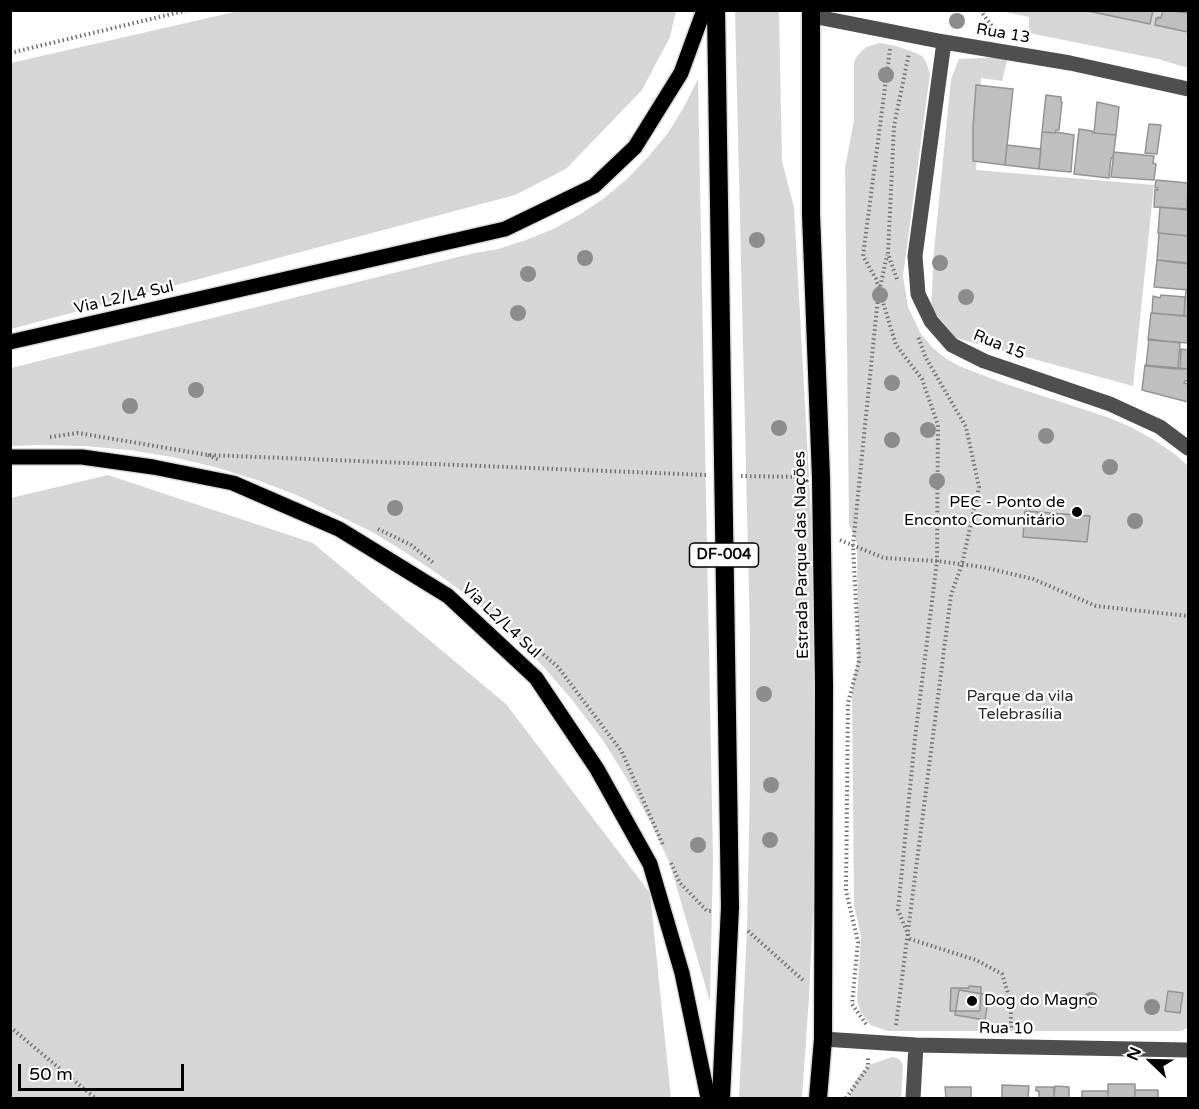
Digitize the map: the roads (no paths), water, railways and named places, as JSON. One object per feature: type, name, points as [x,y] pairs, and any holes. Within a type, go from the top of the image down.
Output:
[{"type":"highway","name":"DF-004","points":[[716,10],[730,915],[721,1098]]},
{"type":"highway","name":"Estrada Parque das Nações","points":[[812,13],[811,214],[821,478],[824,697],[823,1038],[818,1098]]},
{"type":"main road","name":"Via L2/L4 Sul","points":[[10,342],[505,229],[525,220],[594,186],[635,147],[681,72],[704,10]]},
{"type":"main road","name":"Via L2/L4 Sul","points":[[10,458],[82,457],[153,467],[233,483],[339,529],[448,596],[536,678],[597,769],[650,864],[682,973],[708,1098]]},
{"type":"street","name":"Rua 13","points":[[812,13],[892,32],[1070,63],[1188,89]]},
{"type":"street","name":"Rua 15","points":[[945,42],[915,256],[918,294],[931,321],[952,345],[984,362],[1110,404],[1160,427],[1188,448]]},
{"type":"street","name":"Rua 10","points":[[823,1038],[916,1046],[1188,1050]]},
{"type":"street","points":[[913,1098],[916,1046]]},
{"type":"place","name":"PEC - Ponto de Enconto Comunitário","points":[[1077,512]]},
{"type":"place","name":"Dog do Magno","points":[[972,1001]]},
{"type":"park label","name":"Parque da vila Telebrasília","points":[[1020,706]]}]
